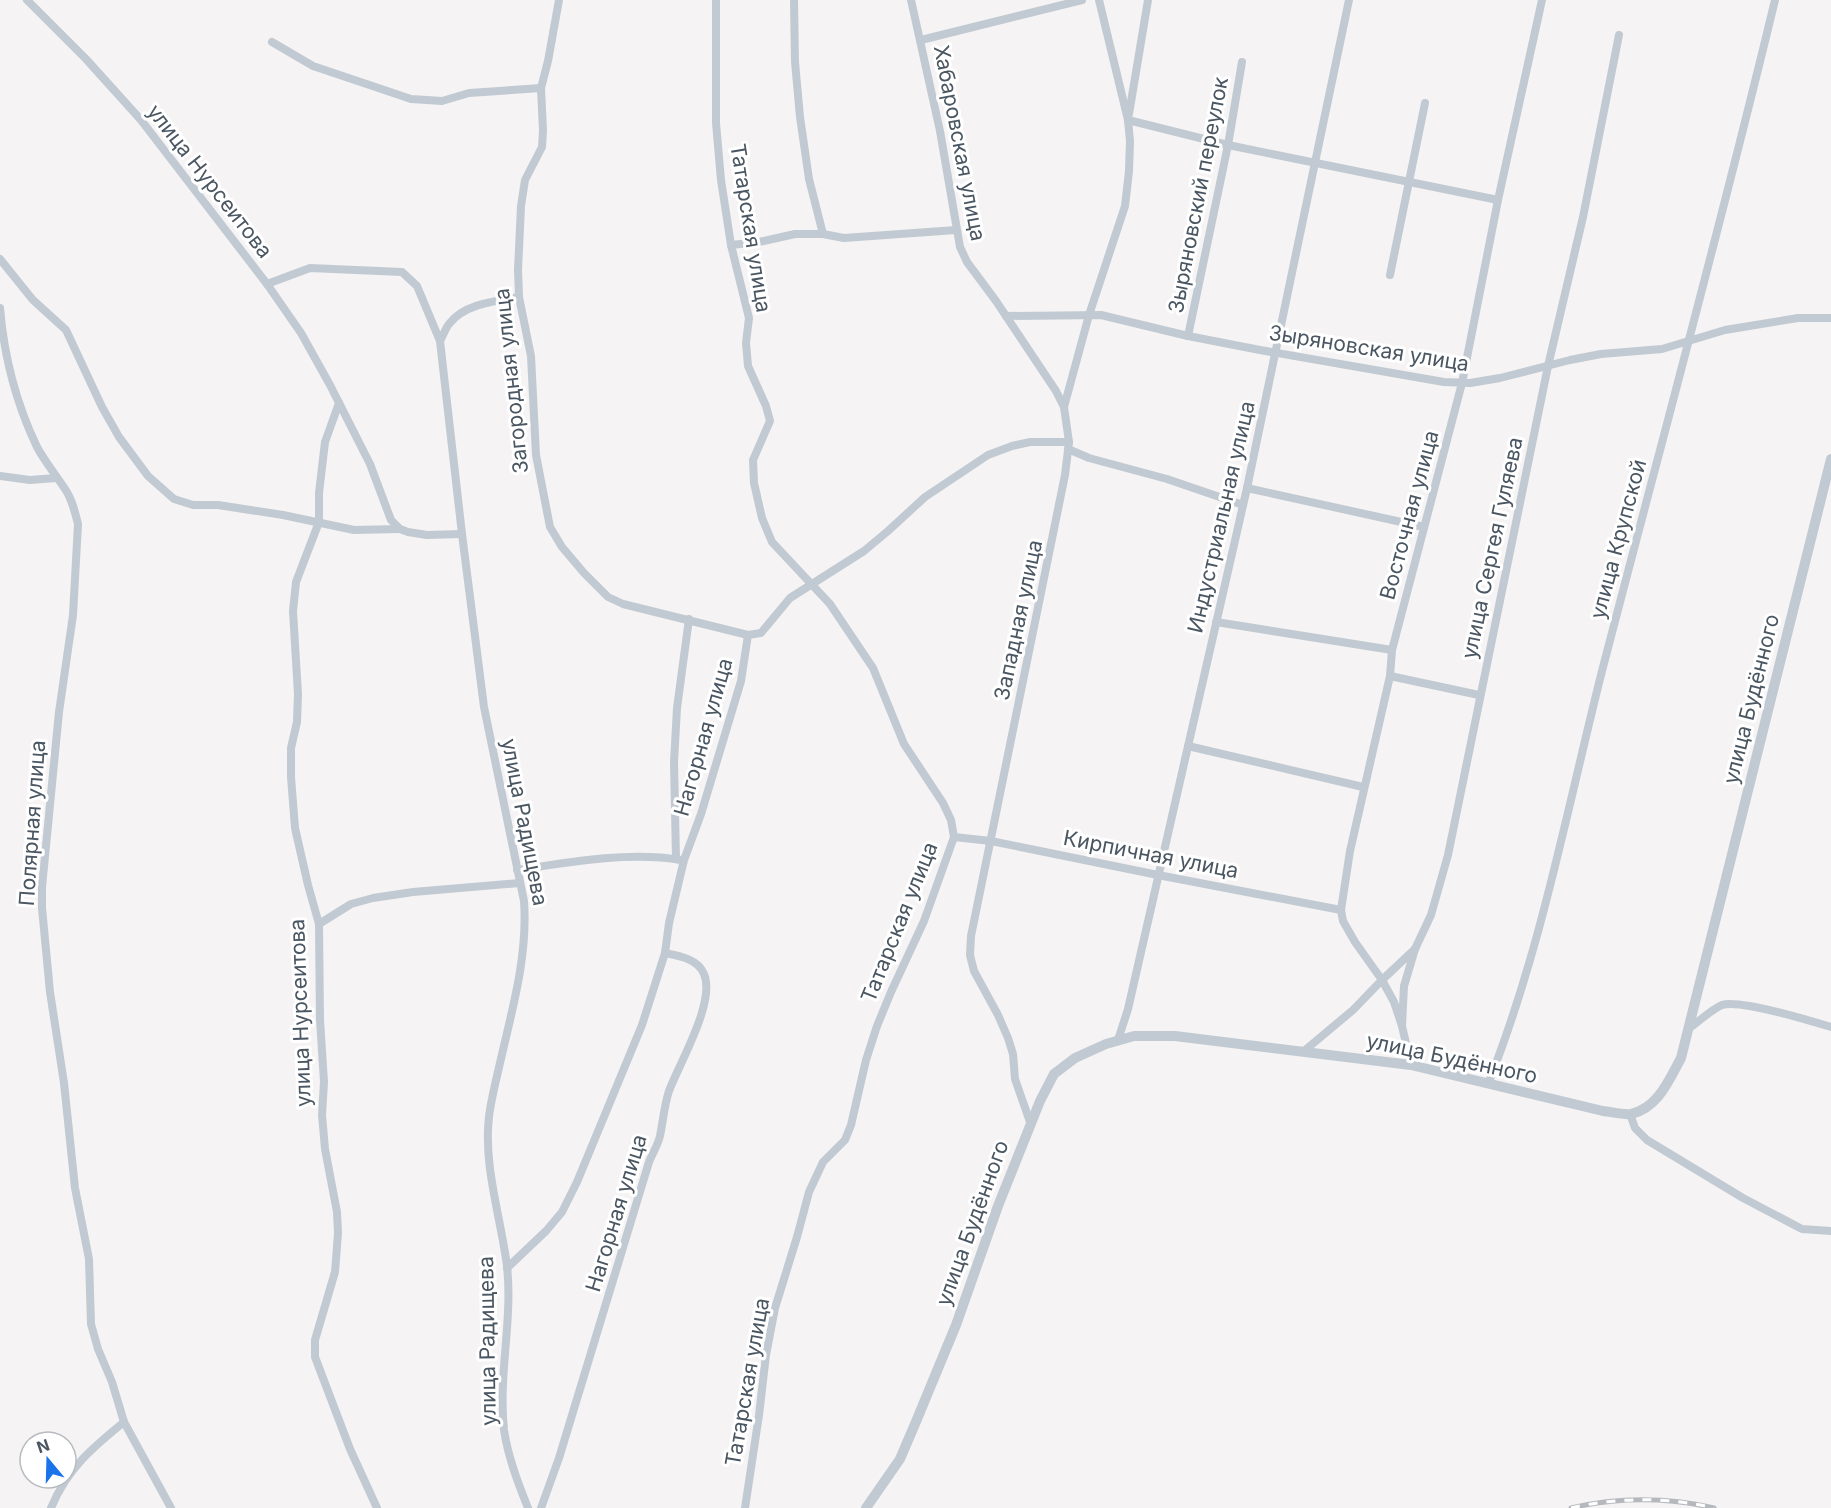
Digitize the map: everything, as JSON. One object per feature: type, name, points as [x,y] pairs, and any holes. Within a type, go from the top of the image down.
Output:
[{"type":"street","name":"улица Нурсеитова","points":[[27,0],[86,59],[141,120],[267,284],[301,333],[370,464],[391,520],[400,529]]},
{"type":"street","name":"Загородная улица","points":[[559,0],[541,88],[542,147],[525,180],[521,206],[518,270],[519,297],[531,356],[536,455],[550,527],[562,547],[608,597],[632,606],[748,635]]},
{"type":"street","name":"Татарская улица","points":[[716,0],[716,123],[721,180],[730,245],[749,318],[746,343],[748,366],[770,421],[753,460],[754,483],[762,518],[772,542],[830,604],[873,668],[903,744],[943,803],[951,820],[954,837],[924,921],[877,1026],[845,1140],[823,1162],[809,1192],[775,1308],[766,1355],[745,1508]]},
{"type":"street","points":[[794,0],[795,62],[800,117],[809,179],[823,234]]},
{"type":"street","name":"Хабаровская улица","points":[[911,0],[940,131],[960,247],[967,262],[1006,316],[1056,391],[1064,407]]},
{"type":"street","points":[[921,40],[1082,0]]},
{"type":"street","name":"Западная улица","points":[[1030,1122],[1015,1079],[1013,1054],[1008,1038],[974,970],[970,955],[971,936],[1057,517],[1069,446],[1064,407],[1089,315],[1125,206],[1130,171],[1128,120],[1099,0]]},
{"type":"street","name":"Западная улица","points":[[1128,120],[1148,0]]},
{"type":"street","name":"Индустриальная улица","points":[[1118,1041],[1128,1009],[1247,488],[1349,0]]},
{"type":"street","name":"Восточная улица","points":[[1341,910],[1363,787],[1390,676],[1392,650],[1462,383],[1497,200],[1542,0]]},
{"type":"street","name":"улица Крупской","points":[[1488,1084],[1508,1035],[1542,916],[1603,669],[1735,166],[1775,0]]},
{"type":"street","name":"улица Сергея Гуляева","points":[[1411,1065],[1401,1026],[1404,986],[1415,949],[1431,915],[1448,855],[1479,695],[1548,366],[1583,217],[1619,35]]},
{"type":"street","points":[[272,42],[313,66],[411,99],[442,100],[469,93],[541,88]]},
{"type":"street","name":"Зыряновский переулок","points":[[1188,336],[1228,145],[1242,62]]},
{"type":"street","points":[[1390,275],[1425,104]]},
{"type":"street","points":[[1128,120],[1228,145],[1497,200]]},
{"type":"street","points":[[730,245],[759,242],[795,234],[823,234],[844,238],[956,230]]},
{"type":"street","points":[[0,259],[33,300],[66,330],[102,407],[119,437],[148,476],[174,499],[193,505],[218,505],[319,522],[354,531],[400,529],[427,535],[462,534]]},
{"type":"street","name":"улица Радищева","points":[[267,284],[310,268],[402,272],[417,286],[441,341],[484,706],[524,901],[523,952],[488,1118],[490,1161],[507,1268],[504,1430],[511,1460],[528,1508]]},
{"type":"street","points":[[441,341],[447,325],[456,317],[481,304],[519,297]]},
{"type":"street","name":"Полярная улица","points":[[0,308],[6,353],[23,414],[38,448],[66,490],[75,510],[78,524],[73,615],[59,712],[42,887],[42,908],[50,992],[64,1083],[75,1188],[89,1259],[91,1324],[124,1422],[171,1508]]},
{"type":"street","name":"Зыряновская улица","points":[[1006,316],[1101,315],[1188,336],[1444,382],[1462,383],[1500,378],[1601,354],[1662,349],[1725,330],[1798,318],[1831,318]]},
{"type":"street","name":"улица Нурсеитова","points":[[339,403],[325,442],[319,493],[319,522],[296,582],[293,611],[298,694],[297,722],[291,748],[291,777],[295,828],[319,924],[320,1020],[324,1082],[322,1116],[325,1149],[337,1212],[338,1233],[335,1272],[315,1340],[315,1358],[350,1449],[377,1508]]},
{"type":"street","points":[[748,635],[761,633],[790,598],[864,551],[925,497],[988,455],[1012,446],[1030,442],[1069,446],[1089,458],[1167,479],[1243,505]]},
{"type":"street","name":"улица Будённого","points":[[866,1508],[900,1459],[915,1424],[956,1325],[1030,1122],[1054,1074],[1075,1058],[1106,1044],[1134,1036],[1175,1036],[1411,1065],[1603,1111],[1630,1114],[1646,1108],[1665,1088],[1681,1058],[1831,459]]},
{"type":"street","points":[[0,476],[30,480],[56,478]]},
{"type":"street","points":[[1247,488],[1424,527]]},
{"type":"street","points":[[517,870],[562,863],[633,857],[662,856],[680,859],[674,762],[677,708],[689,619]]},
{"type":"street","points":[[1216,622],[1392,650]]},
{"type":"street","name":"Нагорная улица","points":[[507,1268],[546,1231],[562,1212],[577,1182],[642,1025],[665,953],[680,859],[701,814],[741,681],[748,635]]},
{"type":"street","points":[[1390,676],[1479,695]]},
{"type":"street","points":[[1188,746],[1363,787]]},
{"type":"street","name":"Кирпичная улица","points":[[954,837],[991,841],[1341,910]]},
{"type":"street","points":[[319,924],[351,904],[373,898],[413,892],[520,883]]},
{"type":"street","points":[[1341,910],[1343,921],[1355,942],[1382,980],[1394,1002],[1401,1026]]},
{"type":"street","points":[[1304,1051],[1353,1010],[1415,949]]},
{"type":"street","name":"Нагорная улица","points":[[541,1508],[559,1458],[649,1162],[659,1139],[669,1092],[691,1046],[705,999],[707,984],[700,966],[681,957],[665,953]]},
{"type":"street","points":[[1688,1029],[1723,1005],[1739,1004],[1795,1016],[1831,1027]]},
{"type":"street","points":[[1630,1114],[1635,1128],[1647,1140],[1743,1198],[1802,1229],[1831,1232]]},
{"type":"street","points":[[51,1508],[58,1490],[72,1469],[124,1422]]},
{"type":"railway","points":[[1571,1508],[1624,1500],[1661,1500],[1714,1508]]}]
